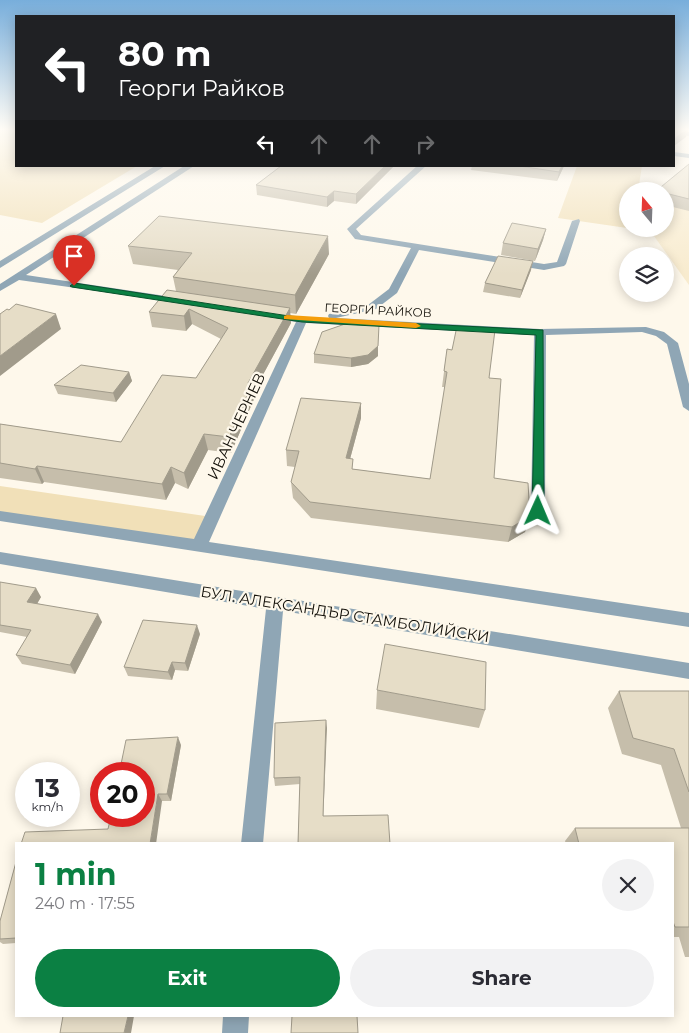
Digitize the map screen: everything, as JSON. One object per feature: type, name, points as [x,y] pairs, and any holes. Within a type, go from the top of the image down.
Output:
[{"type":"street","points":[[0,265],[141,178]]},
{"type":"street","points":[[0,288],[171,178]]},
{"type":"street","points":[[408,178],[351,229],[358,238],[544,267],[561,264],[576,221]]},
{"type":"street","points":[[302,320],[331,317],[372,307],[393,291],[416,247]]},
{"type":"street","points":[[17,277],[194,304]]},
{"type":"street","name":"ГЕОРГИ РАЙКОВ","points":[[263,314],[302,320],[540,332],[642,329],[660,334],[672,343],[689,407]]},
{"type":"street","name":"ИВАН ЧЕРНЕВ","points":[[200,546],[302,320]]},
{"type":"street","points":[[538,511],[540,332]]},
{"type":"street","points":[[0,516],[689,620]]},
{"type":"street","name":"БУЛ. АЛЕКСАНДЪР СТАМБОЛИЙСКИ","points":[[0,558],[689,671]]},
{"type":"street","points":[[252,842],[275,603]]},
{"type":"street","points":[[235,1033],[236,1017]]},
{"type":"shaded area","points":[[0,178],[117,178],[42,223],[0,215]]},
{"type":"shaded area","points":[[573,178],[640,178],[639,182],[619,182],[619,227],[558,218]]},
{"type":"shaded area","points":[[678,178],[689,178],[689,285],[674,264],[674,247],[662,247],[655,238],[674,238],[674,182]]},
{"type":"shaded area","points":[[0,486],[212,517],[199,546],[0,516]]},
{"type":"building","points":[[265,178],[372,178],[356,194],[334,191],[327,197],[256,185]]},
{"type":"building","points":[[672,178],[689,178],[689,199],[674,195],[674,182],[667,182]]},
{"type":"building","points":[[159,216],[328,236],[295,295],[173,277],[192,253],[128,246]]},
{"type":"building","points":[[512,223],[546,229],[538,249],[503,243]]},
{"type":"building","points":[[498,256],[533,261],[522,290],[485,283]]},
{"type":"building","points":[[167,290],[290,308],[248,383],[252,384],[229,437],[204,434],[184,473],[171,467],[162,484],[37,466],[35,469],[0,463],[0,424],[121,442],[162,375],[196,378],[228,328],[189,309],[184,316],[149,312]]},
{"type":"building","points":[[16,304],[56,314],[0,356],[0,314]]},
{"type":"building","points":[[345,324],[379,325],[378,346],[368,355],[351,358],[314,354],[322,332]]},
{"type":"building","points":[[457,326],[495,330],[489,378],[501,379],[494,478],[528,483],[530,516],[512,527],[310,502],[291,482],[299,451],[286,450],[301,398],[361,403],[346,458],[353,459],[352,469],[430,479],[447,372],[444,371],[447,349],[452,350]]},
{"type":"building","points":[[81,365],[129,372],[113,393],[54,385]]},
{"type":"building","points":[[0,582],[36,588],[27,602],[98,614],[70,665],[16,655],[31,630],[0,625]]},
{"type":"building","points":[[143,620],[197,625],[185,663],[172,662],[168,672],[124,667]]},
{"type":"building","points":[[385,644],[486,662],[485,710],[377,690]]},
{"type":"building","points":[[619,691],[689,691],[689,792],[674,749],[633,738]]},
{"type":"building","points":[[326,720],[323,816],[388,815],[390,842],[298,842],[300,777],[274,778],[275,723]]},
{"type":"building","points":[[178,737],[167,794],[158,794],[155,813],[155,762],[121,762],[126,740]]},
{"type":"building","points":[[108,827],[153,827],[150,842],[22,842],[25,832],[108,829]]},
{"type":"building","points":[[575,828],[689,828],[689,927],[675,927],[674,924],[674,842],[578,842]]},
{"type":"building","points":[[15,866],[15,938],[0,939],[0,921]]},
{"type":"building","points":[[63,1017],[128,1017],[124,1033],[60,1033]]},
{"type":"building","points":[[292,1017],[357,1017],[358,1033],[291,1033]]},
{"type":"slow traffic","points":[[287,318],[416,326]]},
{"type":"route","points":[[74,286],[302,320],[540,332],[538,511]]}]
